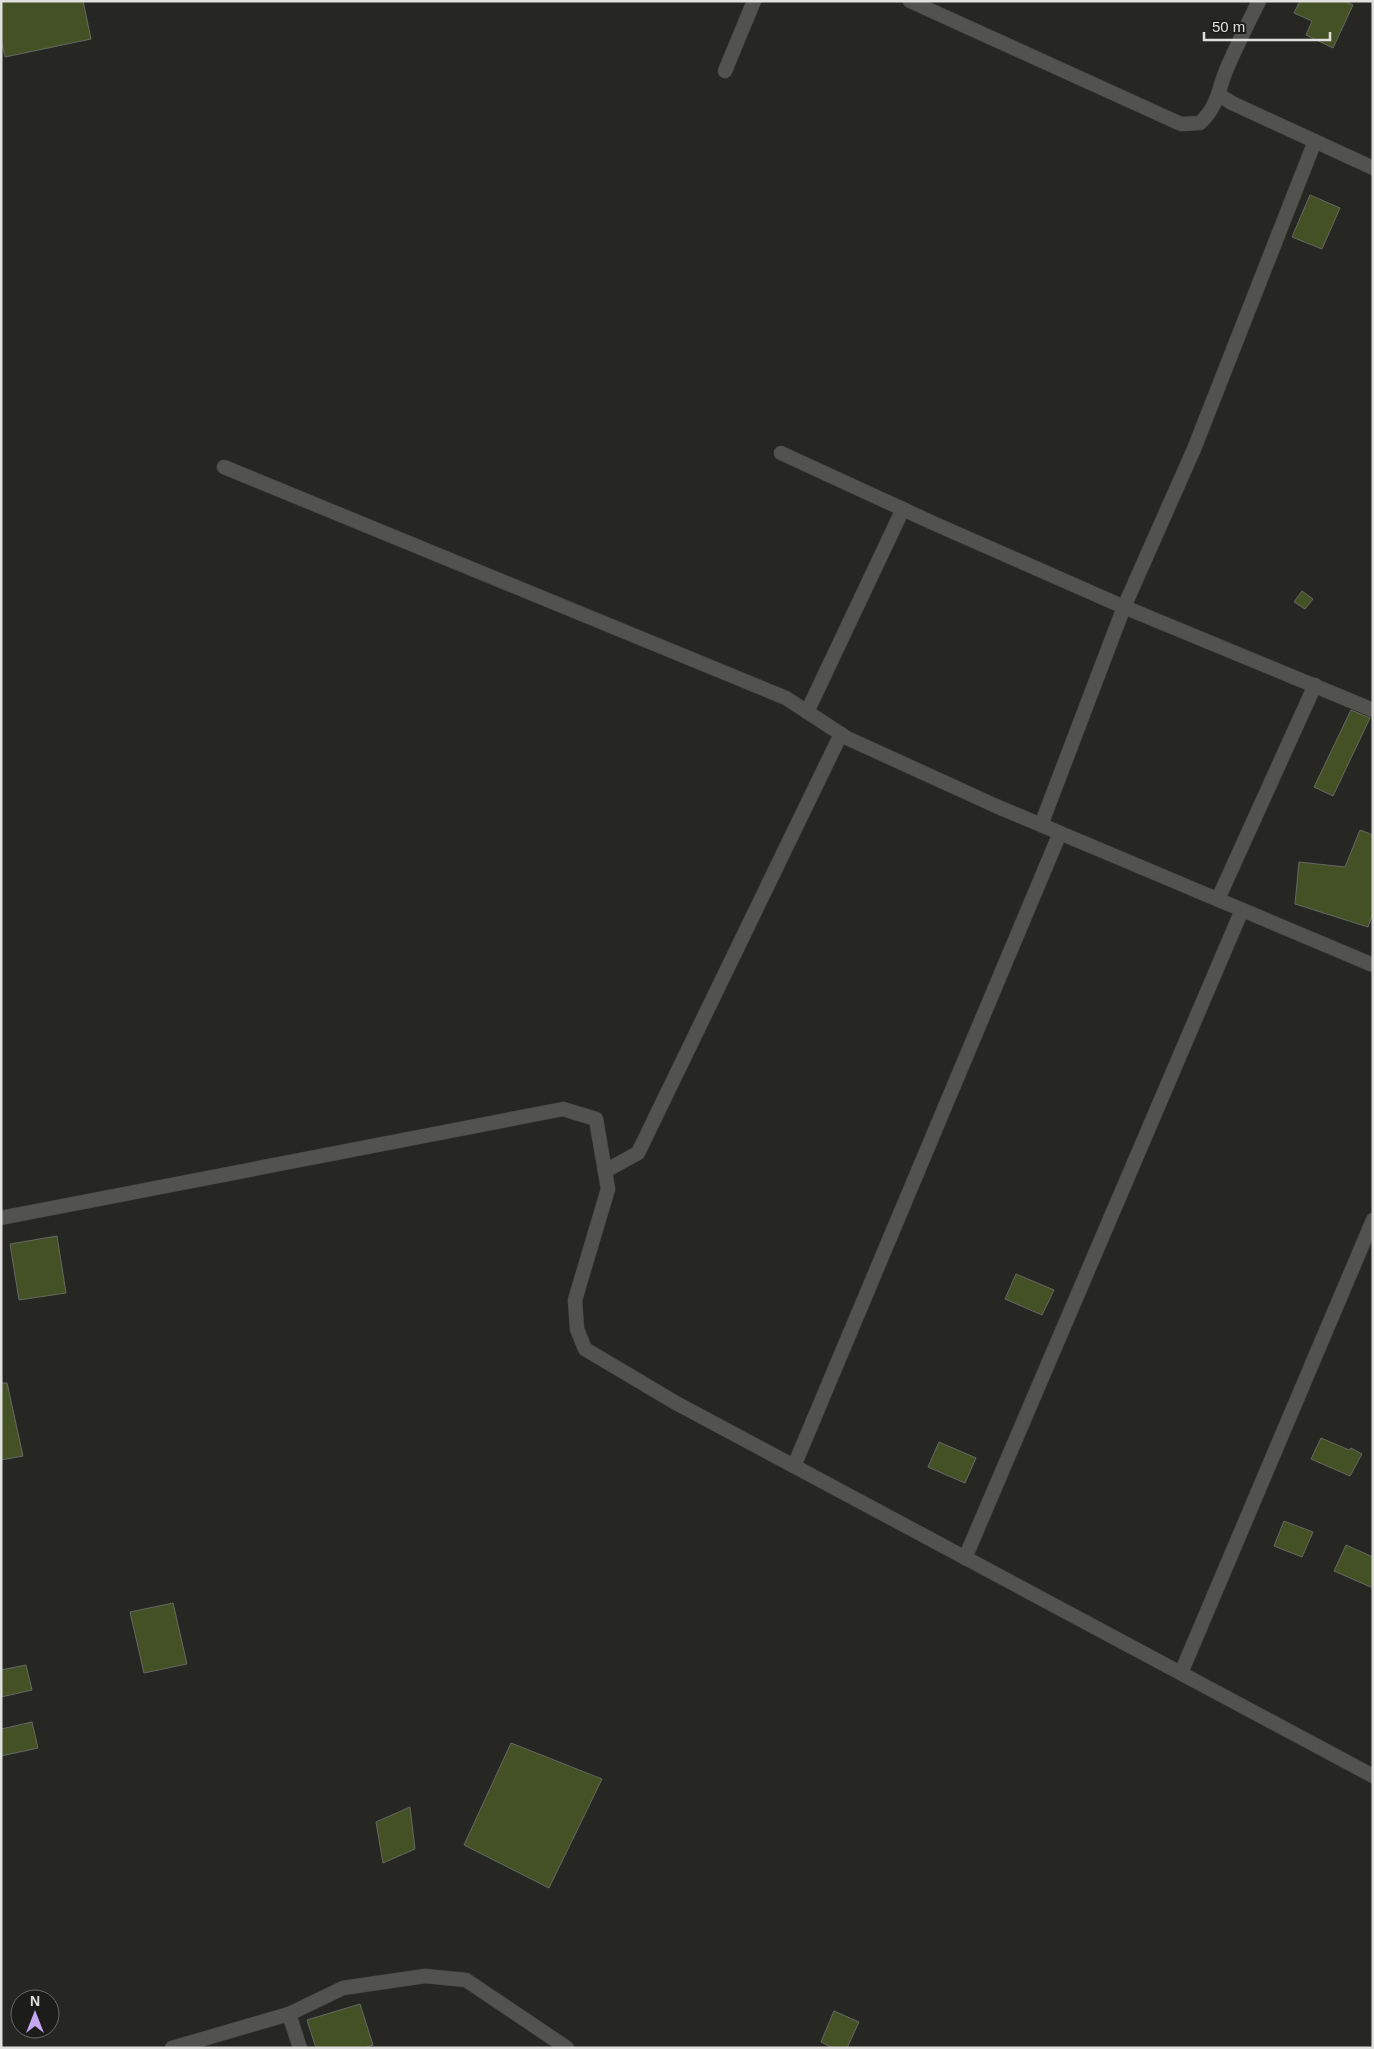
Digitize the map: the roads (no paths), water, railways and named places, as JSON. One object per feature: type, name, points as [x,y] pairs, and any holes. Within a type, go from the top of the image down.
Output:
[{"type":"street","points":[[725,71],[754,1]]},
{"type":"street","points":[[910,1],[1182,124],[1200,123],[1206,117],[1219,95],[1226,70],[1259,1]]},
{"type":"street","points":[[1219,95],[1232,103],[1373,168]]},
{"type":"street","points":[[1041,825],[1124,607],[1194,450],[1315,141]]},
{"type":"street","points":[[781,452],[902,509],[1124,607],[1373,710]]},
{"type":"street","points":[[224,467],[786,698],[841,734],[1041,825],[1373,965]]},
{"type":"street","points":[[807,712],[902,509]]},
{"type":"street","points":[[1218,900],[1315,686]]},
{"type":"street","points":[[605,1171],[638,1153],[841,734]]},
{"type":"street","points":[[794,1466],[1060,833]]},
{"type":"street","points":[[965,1558],[1242,910]]},
{"type":"street","points":[[1,1218],[564,1109],[596,1119],[608,1189],[575,1300],[577,1328],[585,1349],[676,1404],[1373,1776]]},
{"type":"street","points":[[1181,1674],[1373,1220]]},
{"type":"street","points":[[172,2048],[289,2014],[343,1988],[425,1976],[466,1980],[567,2048]]},
{"type":"street","points":[[289,2014],[300,2048]]}]
